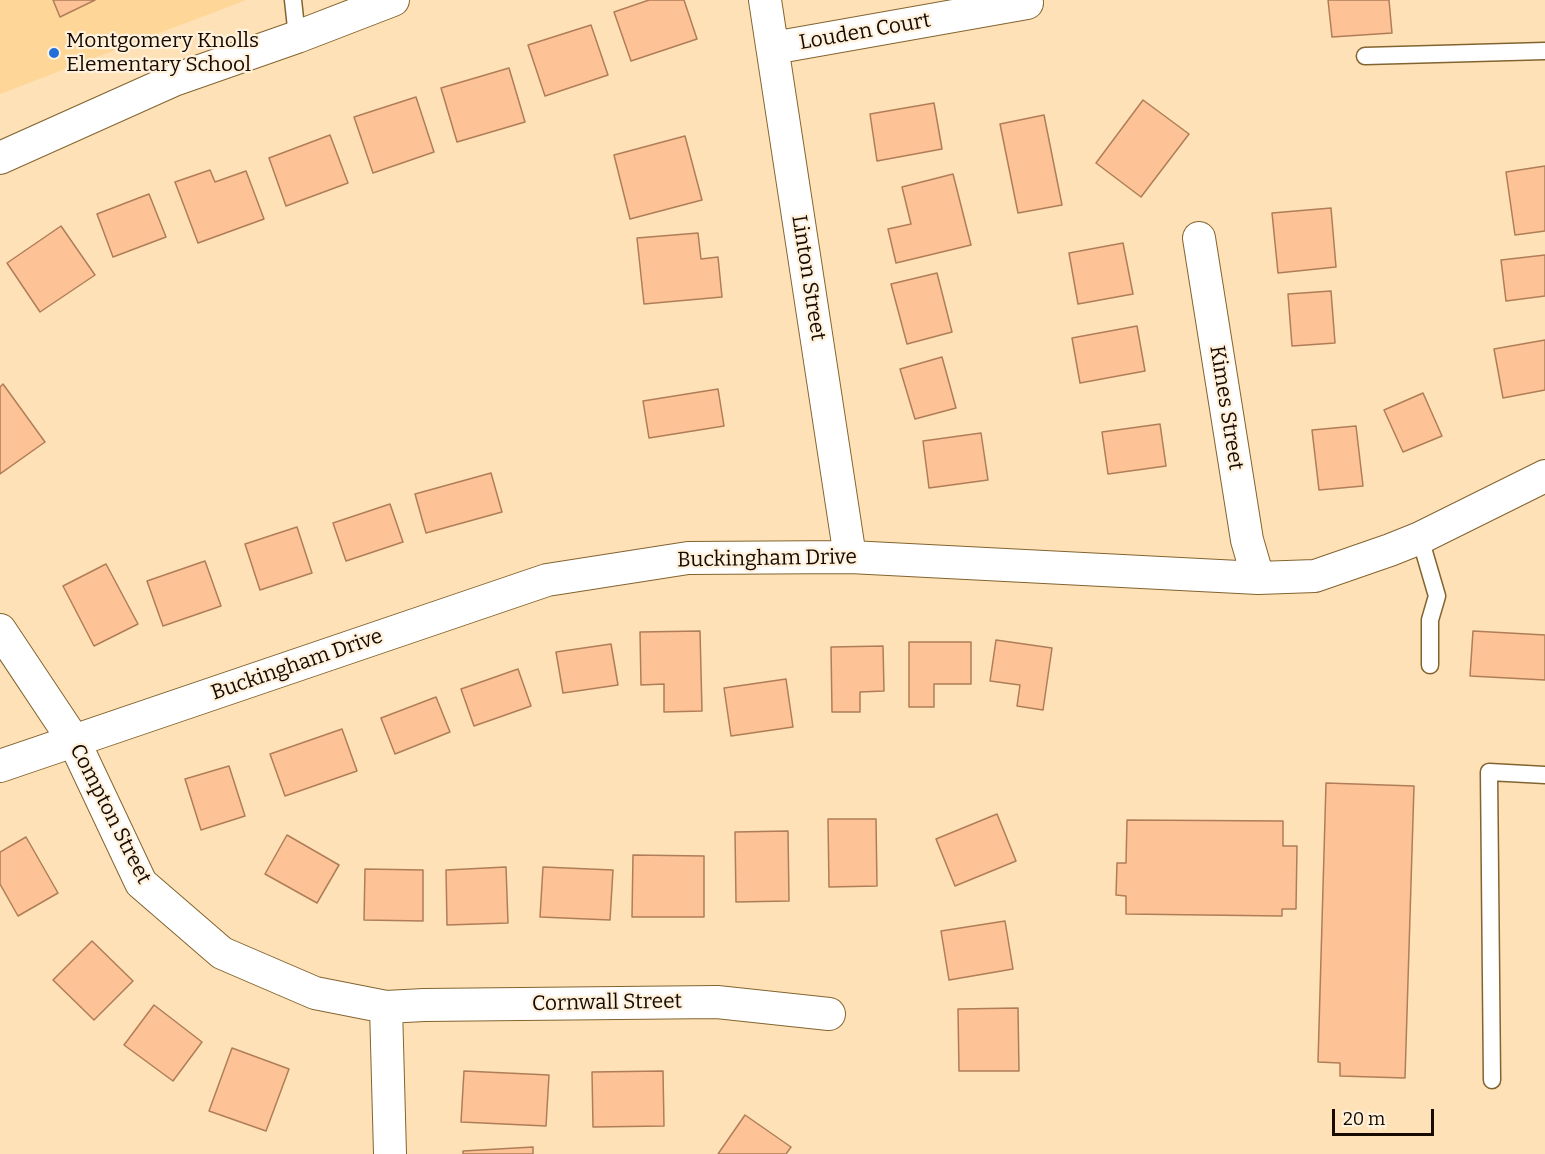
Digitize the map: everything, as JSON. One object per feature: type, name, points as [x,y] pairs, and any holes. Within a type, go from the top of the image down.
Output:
[{"type":"street","points":[[0,158],[174,80],[297,37],[393,0]]},
{"type":"street","name":"Linton Street","points":[[765,0],[850,557]]},
{"type":"street","name":"Louden Court","points":[[773,48],[1028,1]]},
{"type":"street","name":"Kimes Street","points":[[1199,238],[1247,540],[1258,578]]},
{"type":"street","name":"Buckingham Drive","points":[[0,766],[547,580],[688,558],[850,557],[1258,578],[1316,576],[1420,538],[1545,476]]},
{"type":"street","name":"Compton Street","points":[[0,630],[74,741],[141,883],[222,953],[315,993],[386,1007]]},
{"type":"street","name":"Cornwall Street","points":[[386,1007],[717,1002],[829,1014]]},
{"type":"street","points":[[386,1007],[390,1154]]},
{"type":"lane","points":[[293,0],[297,37]]},
{"type":"lane","points":[[1365,56],[1545,51]]},
{"type":"lane","points":[[1420,538],[1437,596],[1430,620],[1430,665]]},
{"type":"lane","points":[[1492,1080],[1489,772],[1545,775]]},
{"type":"shaded area","name":"Montgomery Knolls Elementary School","points":[[0,0],[246,0],[0,94]]},
{"type":"building","points":[[53,0],[95,0],[60,17]]},
{"type":"building","points":[[649,0],[684,0],[697,39],[631,61],[614,12]]},
{"type":"building","points":[[1328,0],[1389,0],[1392,33],[1332,37]]},
{"type":"building","points":[[591,25],[608,75],[545,96],[528,45]]},
{"type":"building","points":[[509,68],[525,122],[457,142],[441,88]]},
{"type":"building","points":[[416,97],[434,152],[373,173],[354,117]]},
{"type":"building","points":[[1143,100],[1189,134],[1141,197],[1096,163]]},
{"type":"building","points":[[934,103],[942,149],[877,161],[870,114]]},
{"type":"building","points":[[1044,115],[1062,205],[1018,213],[1000,124]]},
{"type":"building","points":[[330,135],[348,183],[286,206],[269,158]]},
{"type":"building","points":[[685,136],[702,200],[630,219],[614,155]]},
{"type":"building","points":[[1545,166],[1545,231],[1515,235],[1506,172]]},
{"type":"building","points":[[210,170],[215,182],[246,171],[264,219],[198,243],[175,182]]},
{"type":"building","points":[[953,174],[971,245],[896,263],[888,229],[911,224],[902,187]]},
{"type":"building","points":[[149,194],[166,237],[113,257],[97,214]]},
{"type":"building","points":[[1331,208],[1336,267],[1278,273],[1272,213]]},
{"type":"building","points":[[61,226],[95,275],[40,312],[7,263]]},
{"type":"building","points":[[698,233],[701,259],[718,257],[722,297],[644,304],[637,238]]},
{"type":"building","points":[[1123,243],[1133,294],[1078,304],[1069,253]]},
{"type":"building","points":[[1545,255],[1545,296],[1506,301],[1501,260]]},
{"type":"building","points":[[937,273],[952,332],[907,344],[891,284]]},
{"type":"building","points":[[1331,291],[1335,343],[1292,346],[1288,294]]},
{"type":"building","points":[[1137,326],[1145,371],[1080,383],[1072,338]]},
{"type":"building","points":[[1545,340],[1545,390],[1503,398],[1494,349]]},
{"type":"building","points":[[942,357],[956,408],[915,419],[900,369]]},
{"type":"building","points":[[3,384],[45,442],[0,474],[0,387]]},
{"type":"building","points":[[718,389],[724,426],[649,438],[643,401]]},
{"type":"building","points":[[1423,393],[1442,436],[1403,452],[1384,410]]},
{"type":"building","points":[[1160,424],[1166,466],[1108,474],[1102,432]]},
{"type":"building","points":[[1356,426],[1363,486],[1319,490],[1312,430]]},
{"type":"building","points":[[981,433],[988,480],[929,488],[923,441]]},
{"type":"building","points":[[491,473],[502,512],[426,533],[415,494]]},
{"type":"building","points":[[390,504],[403,542],[346,561],[333,523]]},
{"type":"building","points":[[297,527],[312,573],[260,590],[245,544]]},
{"type":"building","points":[[205,561],[221,606],[163,626],[147,581]]},
{"type":"building","points":[[106,564],[138,624],[94,646],[63,586]]},
{"type":"building","points":[[700,631],[702,711],[664,712],[664,684],[641,685],[640,632]]},
{"type":"building","points":[[1473,631],[1545,635],[1545,680],[1470,676]]},
{"type":"building","points":[[996,640],[1052,648],[1043,710],[1017,706],[1020,685],[990,681]]},
{"type":"building","points":[[909,642],[971,642],[971,684],[934,684],[934,707],[909,707]]},
{"type":"building","points":[[611,644],[618,685],[563,693],[556,652]]},
{"type":"building","points":[[883,646],[884,691],[860,692],[860,712],[832,712],[831,647]]},
{"type":"building","points":[[518,669],[531,706],[474,726],[461,689]]},
{"type":"building","points":[[786,679],[793,727],[731,736],[724,688]]},
{"type":"building","points":[[436,697],[450,732],[395,754],[381,718]]},
{"type":"building","points":[[342,729],[357,771],[285,796],[270,754]]},
{"type":"building","points":[[229,766],[245,816],[201,830],[185,779]]},
{"type":"building","points":[[1326,783],[1414,786],[1405,1078],[1340,1076],[1340,1063],[1318,1062]]},
{"type":"building","points":[[997,814],[1016,861],[955,886],[936,839]]},
{"type":"building","points":[[828,819],[876,819],[877,886],[829,887]]},
{"type":"building","points":[[1127,820],[1283,821],[1283,846],[1297,846],[1296,909],[1282,909],[1282,916],[1126,914],[1126,896],[1116,895],[1117,863],[1126,863]]},
{"type":"building","points":[[788,831],[789,901],[736,902],[735,832]]},
{"type":"building","points":[[287,835],[339,865],[317,903],[265,874]]},
{"type":"building","points":[[26,837],[58,893],[18,916],[0,884],[0,852]]},
{"type":"building","points":[[633,855],[704,856],[704,917],[632,917]]},
{"type":"building","points":[[506,867],[508,923],[447,925],[446,870]]},
{"type":"building","points":[[543,867],[613,870],[610,920],[540,917]]},
{"type":"building","points":[[365,869],[423,870],[423,921],[364,920]]},
{"type":"building","points":[[1005,921],[1013,969],[949,980],[941,931]]},
{"type":"building","points":[[92,941],[133,981],[94,1020],[53,980]]},
{"type":"building","points":[[154,1005],[202,1042],[173,1081],[124,1045]]},
{"type":"building","points":[[1018,1008],[1019,1071],[959,1071],[958,1009]]},
{"type":"building","points":[[232,1048],[289,1069],[266,1131],[209,1111]]},
{"type":"building","points":[[464,1071],[549,1075],[546,1126],[461,1122]]},
{"type":"building","points":[[663,1071],[664,1126],[593,1127],[592,1072]]},
{"type":"building","points":[[745,1115],[791,1147],[786,1154],[718,1154]]},
{"type":"building","points":[[533,1147],[533,1154],[463,1154],[463,1151]]},
{"type":"place","name":"Montgomery Knolls Elementary School","points":[[54,53]]}]
